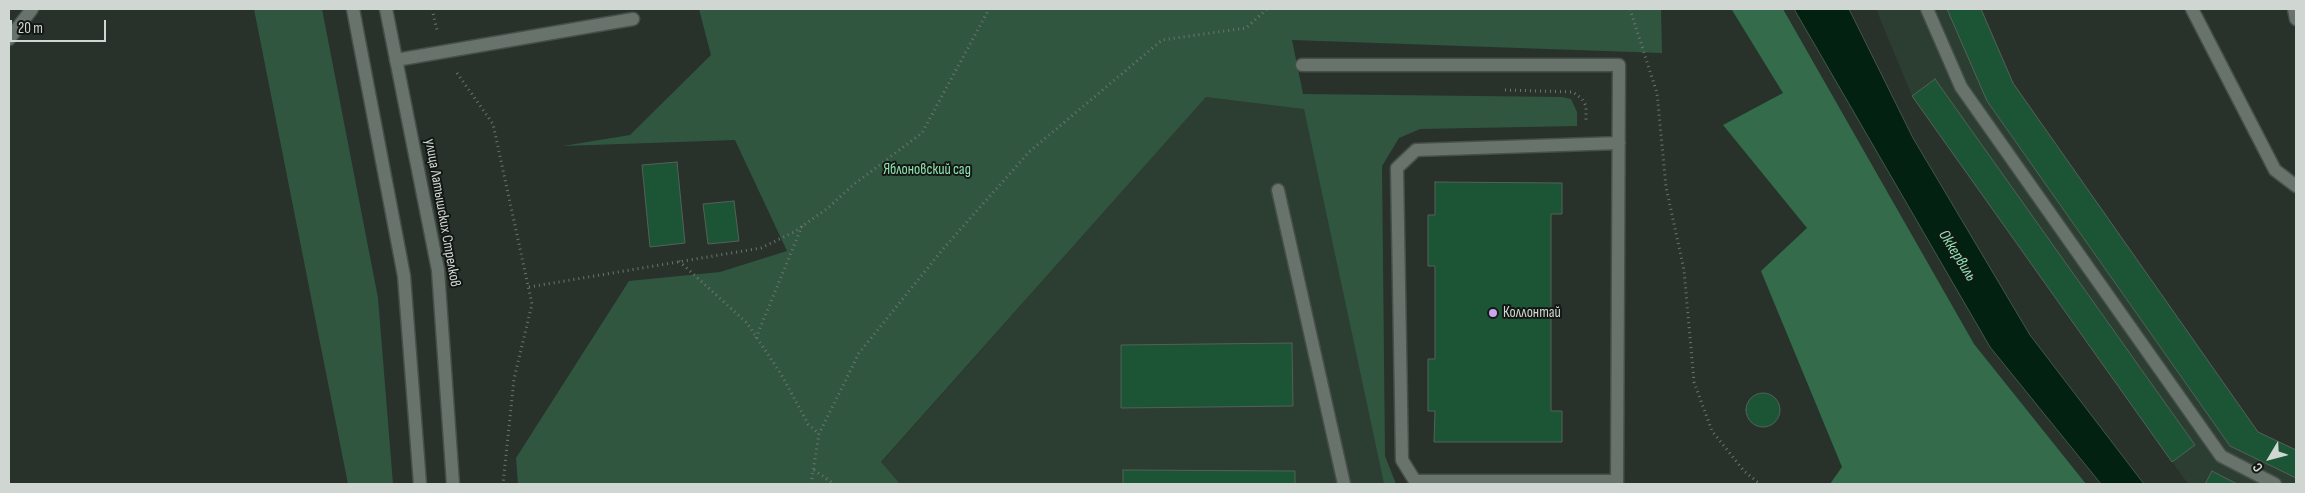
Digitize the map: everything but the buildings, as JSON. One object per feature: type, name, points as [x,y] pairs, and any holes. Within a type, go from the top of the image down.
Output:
[{"type":"street","points":[[9,39],[32,9]]},
{"type":"street","points":[[353,9],[404,276],[420,484]]},
{"type":"street","name":"улица Латышских Стрелков","points":[[386,9],[438,270],[453,484]]},
{"type":"street","points":[[1927,9],[1961,87],[2221,456],[2275,484]]},
{"type":"street","points":[[2192,9],[2275,170],[2296,186]]},
{"type":"street","points":[[2294,9],[2296,18]]},
{"type":"street","points":[[396,60],[633,19]]},
{"type":"street","points":[[1302,66],[1619,65],[1619,143],[1617,483],[1416,481],[1402,460],[1397,168],[1416,150],[1619,143]]},
{"type":"street","points":[[1278,190],[1344,484]]},
{"type":"path","points":[[529,287],[761,248],[803,226],[922,133],[988,9]]},
{"type":"path","points":[[812,484],[819,434],[859,353],[943,249],[1029,152],[1162,40],[1246,28],[1267,9]]},
{"type":"path","points":[[1630,9],[1657,93],[1666,187],[1684,270],[1694,382],[1712,431],[1744,471],[1760,484]]},
{"type":"path","points":[[442,52],[493,124],[532,304],[514,379],[503,484]]},
{"type":"path","points":[[756,338],[803,226]]},
{"type":"path","points":[[679,261],[747,323],[781,374],[808,424],[819,434]]},
{"type":"path","points":[[814,470],[834,484]]},
{"type":"shaded area","points":[[1876,9],[1981,9],[2013,83],[2258,432],[2296,450],[2296,484],[2188,484],[1912,96]]},
{"type":"shaded area","points":[[1206,97],[1304,108],[1384,484],[900,484],[881,463]]},
{"type":"green space","points":[[254,9],[322,9],[378,298],[393,484],[348,484]]},
{"type":"green space","name":"Яблоновский сад","points":[[699,9],[1661,9],[1662,53],[1292,40],[1303,94],[1562,97],[1571,99],[1577,112],[1577,126],[1420,129],[1399,138],[1382,166],[1385,456],[1396,484],[1384,484],[1304,109],[1206,97],[881,462],[900,484],[518,484],[516,458],[629,281],[720,272],[787,251],[735,140],[563,146],[630,135],[711,55]]},
{"type":"green space","points":[[1729,9],[1783,9],[1974,344],[2086,484],[1830,484],[1842,467],[1761,271],[1807,228],[1723,125],[1783,93],[1732,10]]},
{"type":"water","name":"Оккервиль","points":[[1794,9],[1849,9],[1913,138],[2030,335],[2144,484],[2101,484],[1990,347]]},
{"type":"place","name":"Коллонтай","points":[[1493,313]]}]
